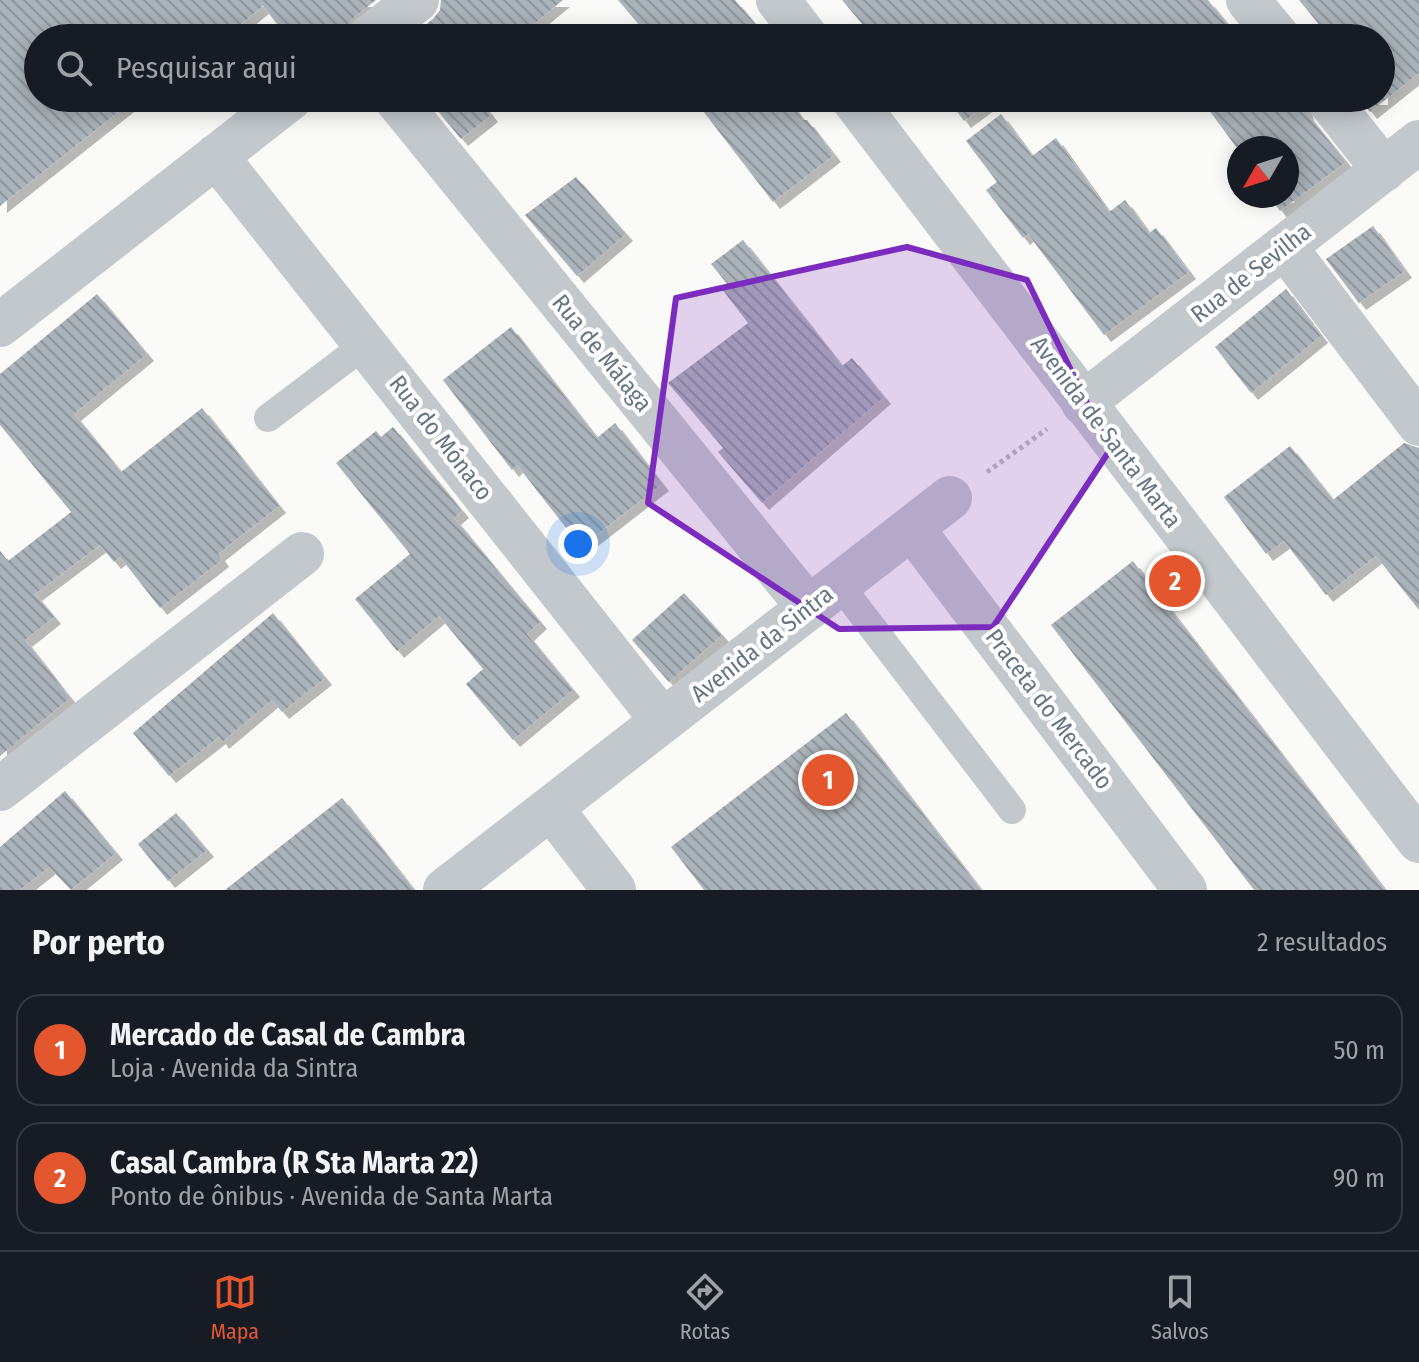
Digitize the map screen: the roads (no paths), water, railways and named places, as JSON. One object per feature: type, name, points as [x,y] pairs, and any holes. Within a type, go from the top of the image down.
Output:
[{"type":"street","points":[[386,24],[417,0]]},
{"type":"street","points":[[778,0],[796,24]]},
{"type":"street","points":[[1248,0],[1268,24]]},
{"type":"street","points":[[0,325],[273,112]]},
{"type":"street","name":"Rua de Málaga","points":[[407,112],[824,596]]},
{"type":"street","name":"Avenida de Santa Marta","points":[[863,112],[1419,841]]},
{"type":"street","points":[[1338,112],[1384,170]]},
{"type":"street","name":"Rua de Sevilha","points":[[1083,403],[1419,142]]},
{"type":"street","name":"Rua do Mónaco","points":[[216,156],[663,721]]},
{"type":"street","points":[[1285,247],[1419,424]]},
{"type":"street","name":"Avenida da Sintra","points":[[445,890],[950,498]]},
{"type":"street","name":"Praceta do Mercado","points":[[912,528],[1185,890]]},
{"type":"street","points":[[2,783],[302,554]]},
{"type":"street","points":[[551,808],[614,890]]},
{"type":"lane","points":[[268,418],[367,343]]},
{"type":"lane","points":[[824,596],[1012,810]]},
{"type":"place","name":"Casal Cambra (R Sta Marta 22)","points":[[1175,581]]},
{"type":"place","name":"Mercado de Casal de Cambra","points":[[828,780]]}]
